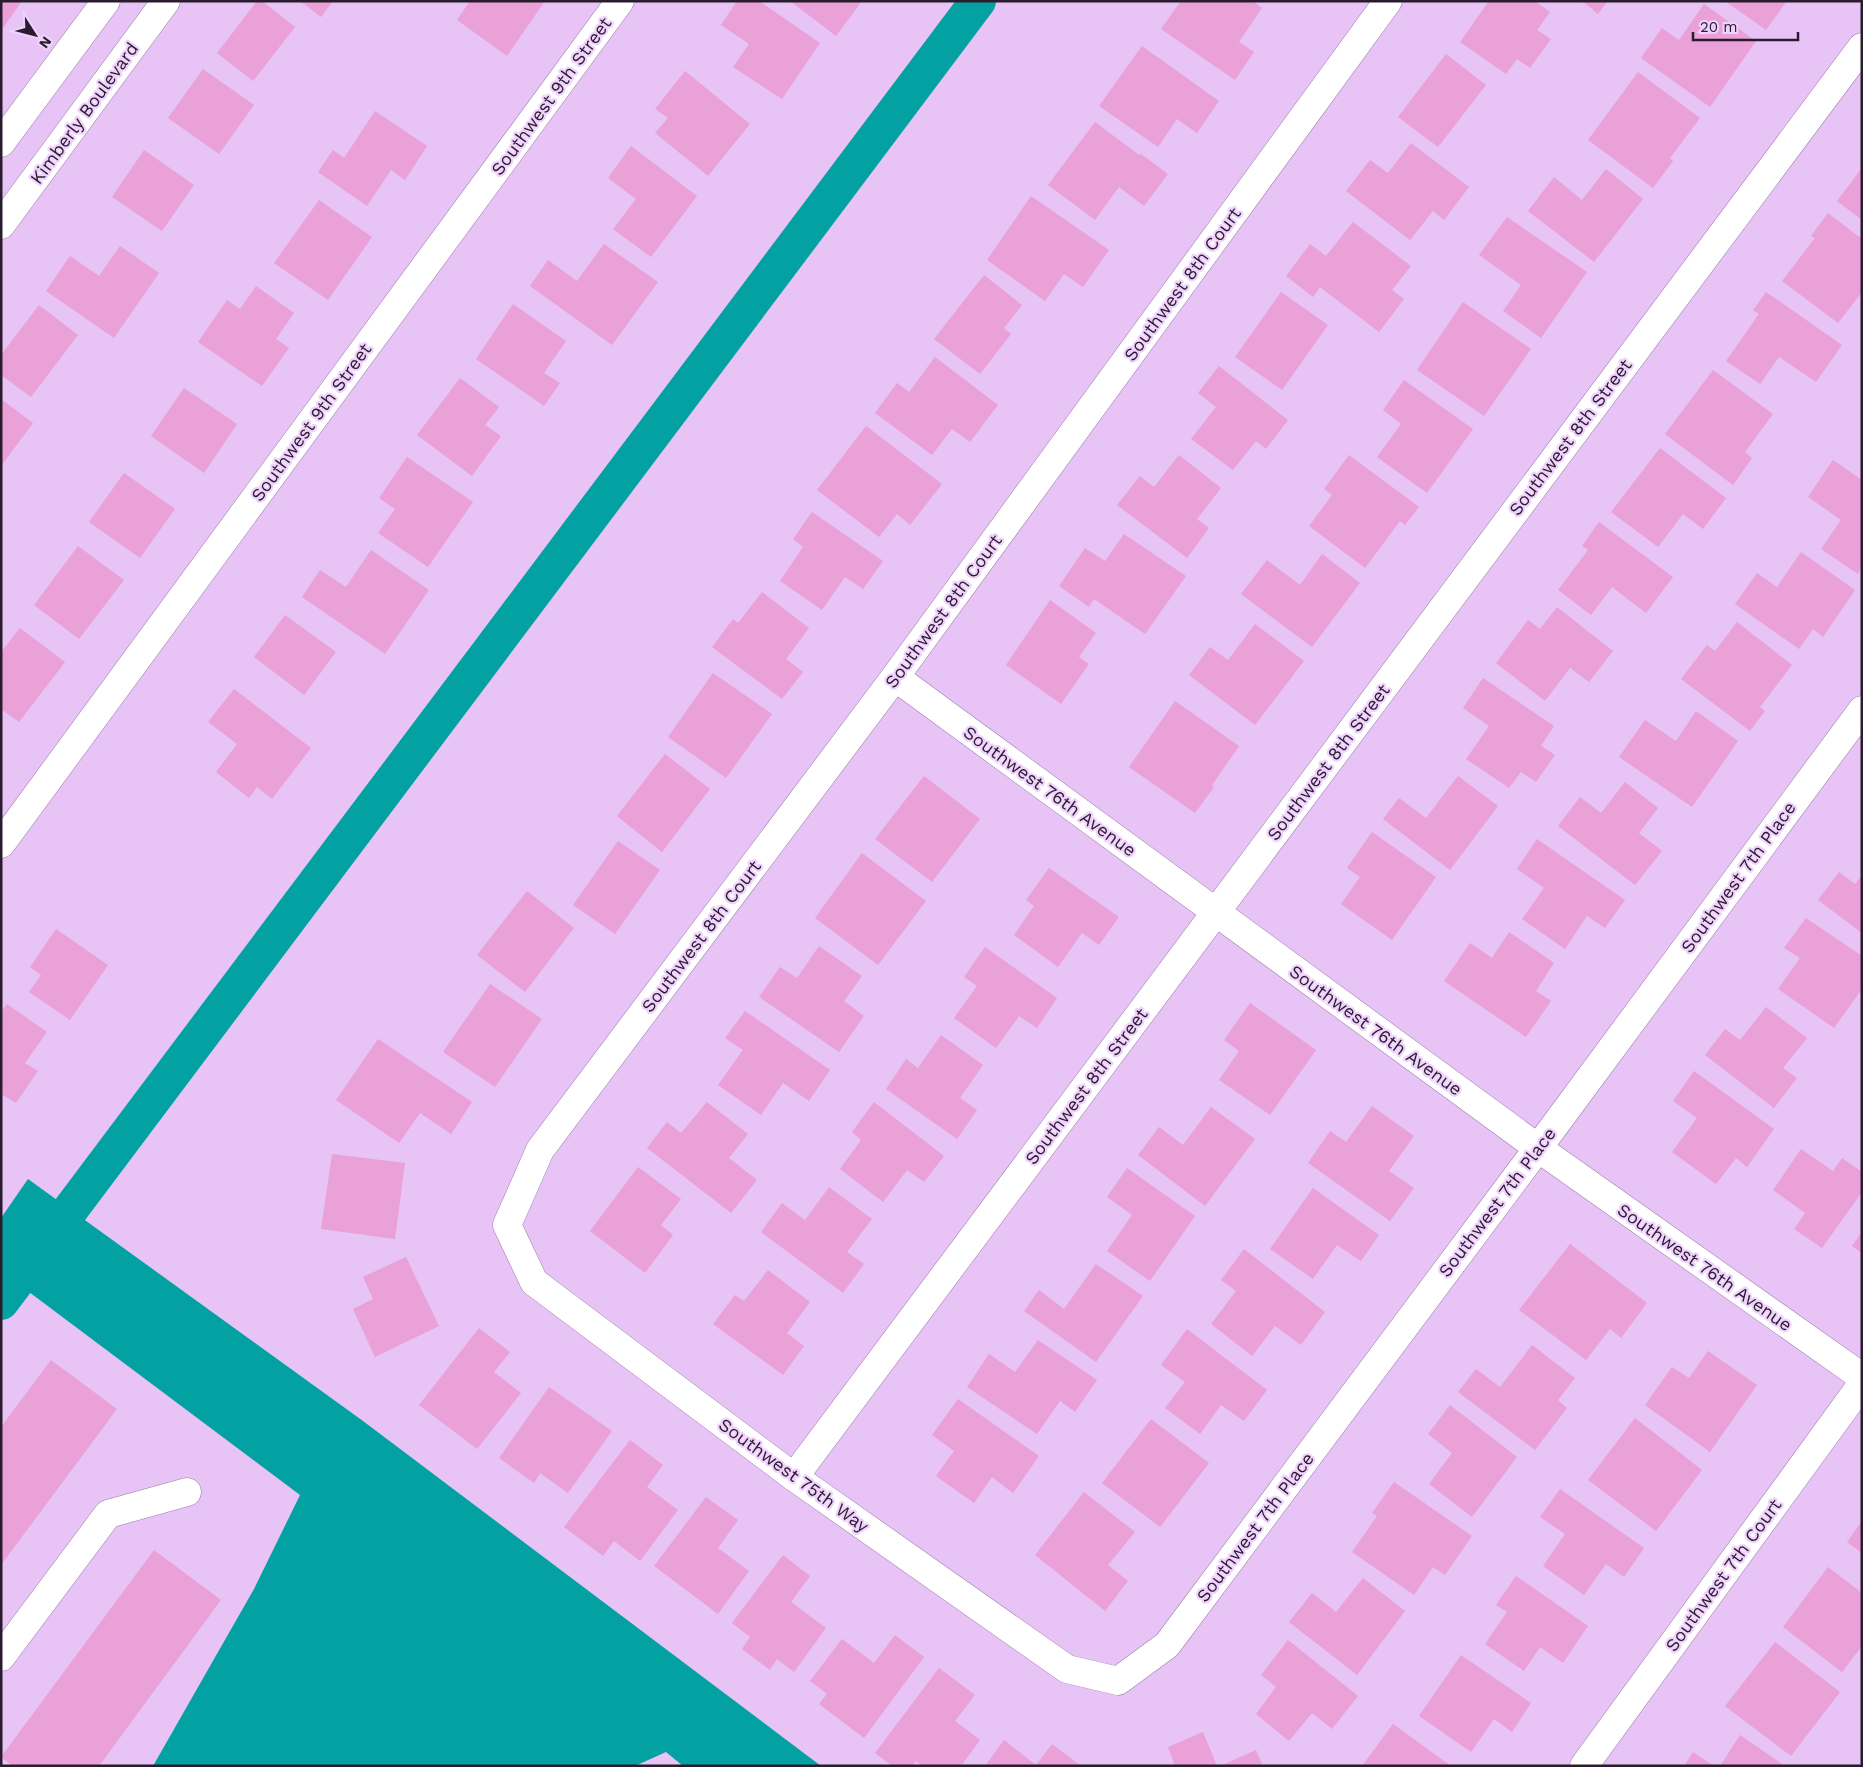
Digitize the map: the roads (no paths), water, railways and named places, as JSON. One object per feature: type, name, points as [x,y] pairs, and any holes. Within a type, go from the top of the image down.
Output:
[{"type":"street","points":[[1,143],[106,1]]},
{"type":"street","name":"Kimberly Boulevard","points":[[3,218],[166,1]]},
{"type":"street","name":"Southwest 9th Street","points":[[1,844],[620,1]]},
{"type":"street","name":"Southwest 8th Court","points":[[507,1225],[540,1150],[895,677],[1388,1]]},
{"type":"street","name":"Southwest 8th Street","points":[[794,1477],[1862,46]]},
{"type":"street","name":"Southwest 76th Avenue","points":[[895,677],[1538,1148],[1862,1377]]},
{"type":"street","name":"Southwest 7th Place","points":[[1118,1681],[1167,1645],[1862,710]]},
{"type":"street","name":"Southwest 75th Way","points":[[507,1225],[534,1282],[794,1477],[1067,1669],[1118,1681]]},
{"type":"street","name":"Southwest 7th Court","points":[[1584,1766],[1862,1384]]},
{"type":"street","points":[[1,1657],[108,1514],[187,1492]]},
{"type":"waterway","points":[[1,1302],[978,1]]}]
